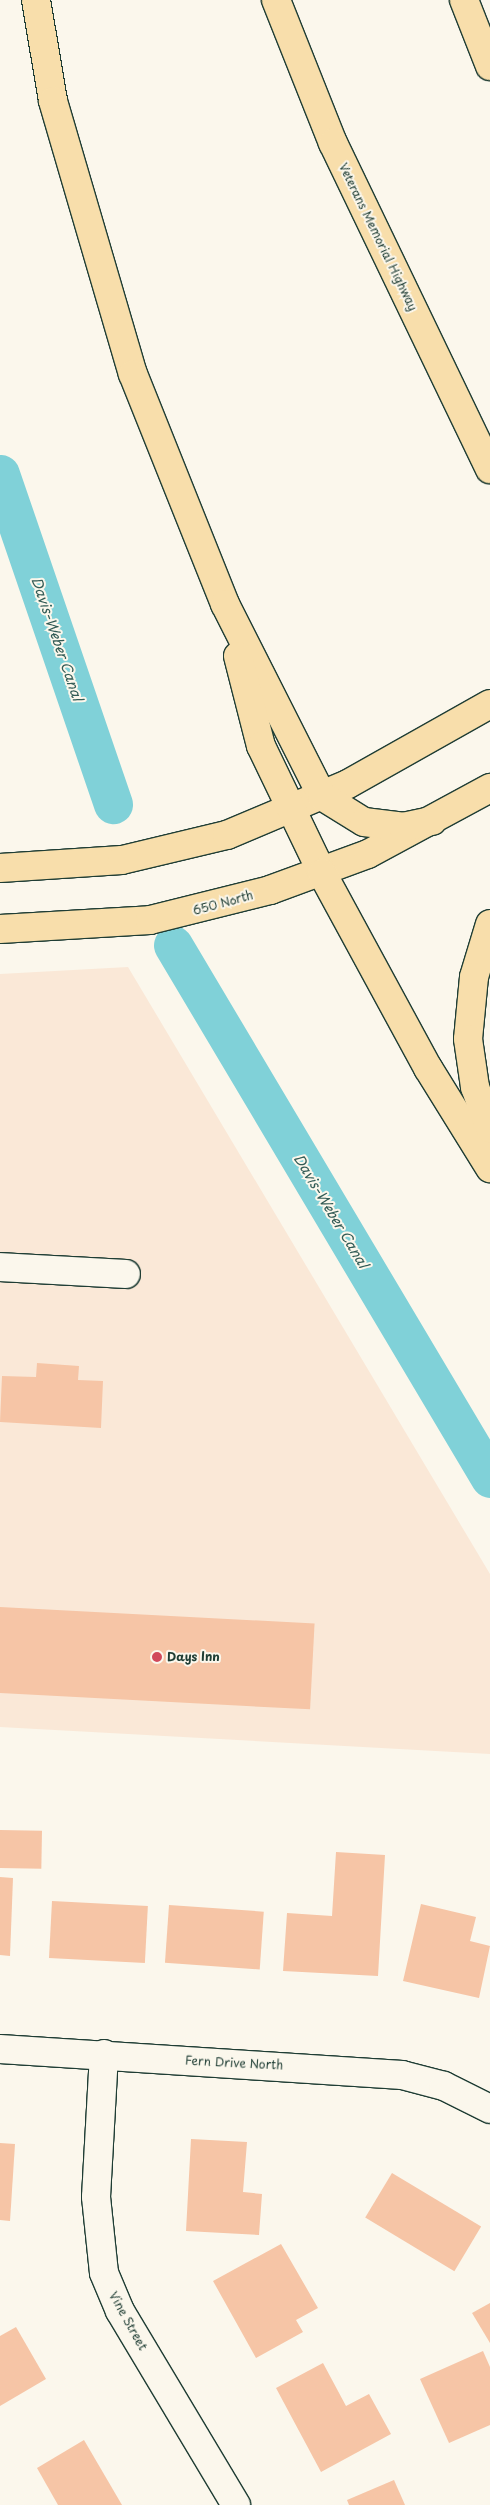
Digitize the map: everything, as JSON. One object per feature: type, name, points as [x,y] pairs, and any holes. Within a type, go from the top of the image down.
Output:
[{"type":"main road","points":[[36,0],[53,101],[133,374],[225,604],[322,796],[338,810],[369,824],[403,827],[432,821],[490,788]]},
{"type":"main road","name":"Veterans Memorial Highway","points":[[276,0],[333,143],[490,469]]},
{"type":"main road","points":[[464,0],[490,66]]},
{"type":"main road","points":[[225,604],[261,746],[322,872],[428,1068],[490,1168]]},
{"type":"main road","points":[[0,868],[122,860],[244,829],[322,796],[490,704]]},
{"type":"main road","name":"650 North","points":[[0,929],[150,920],[238,900],[322,872],[432,821]]},
{"type":"main road","points":[[490,924],[474,977],[468,1039],[475,1087],[490,1128]]},
{"type":"street","points":[[0,1267],[126,1274]]},
{"type":"street","name":"Fern Drive North","points":[[0,2049],[104,2054],[394,2074],[465,2095],[490,2109]]},
{"type":"street","name":"Vine Street","points":[[104,2054],[96,2197],[104,2273],[120,2311],[236,2505]]},
{"type":"shaded area","points":[[128,967],[490,1574],[490,1754],[0,1727],[0,974]]},
{"type":"building","points":[[37,1363],[79,1366],[78,1380],[103,1381],[101,1428],[0,1422],[2,1376],[36,1377]]},
{"type":"building","name":"Days Inn","points":[[0,1607],[315,1623],[310,1709],[0,1693]]},
{"type":"building","points":[[0,1830],[42,1831],[41,1869],[0,1868]]},
{"type":"building","points":[[336,1852],[385,1855],[378,1976],[283,1971],[287,1913],[332,1916]]},
{"type":"building","points":[[0,1877],[13,1878],[10,1956],[0,1955]]},
{"type":"building","points":[[52,1901],[148,1906],[145,1963],[49,1958]]},
{"type":"building","points":[[421,1904],[476,1917],[470,1941],[490,1946],[479,1998],[403,1981]]},
{"type":"building","points":[[169,1905],[264,1912],[260,1969],[165,1963]]},
{"type":"building","points":[[191,2139],[247,2142],[243,2192],[262,2194],[259,2235],[186,2231]]},
{"type":"building","points":[[0,2143],[15,2144],[10,2221],[0,2220]]},
{"type":"building","points":[[392,2173],[481,2227],[454,2271],[365,2218]]},
{"type":"building","points":[[281,2244],[318,2308],[296,2320],[303,2332],[256,2358],[213,2281]]},
{"type":"building","points":[[490,2303],[490,2343],[472,2313]]},
{"type":"building","points":[[16,2327],[46,2379],[0,2406],[0,2336]]},
{"type":"building","points":[[483,2351],[490,2367],[490,2425],[449,2443],[420,2379]]},
{"type":"building","points":[[323,2363],[346,2406],[369,2394],[391,2434],[321,2472],[276,2388]]},
{"type":"building","points":[[84,2440],[122,2505],[58,2505],[37,2468]]},
{"type":"building","points":[[394,2480],[405,2505],[349,2505],[347,2500]]},
{"type":"waterway","name":"Davis-Weber Canal","points":[[0,474],[113,804]]},
{"type":"waterway","name":"Davis-Weber Canal","points":[[173,945],[490,1478]]},
{"type":"place","name":"Days Inn","points":[[157,1657]]}]
